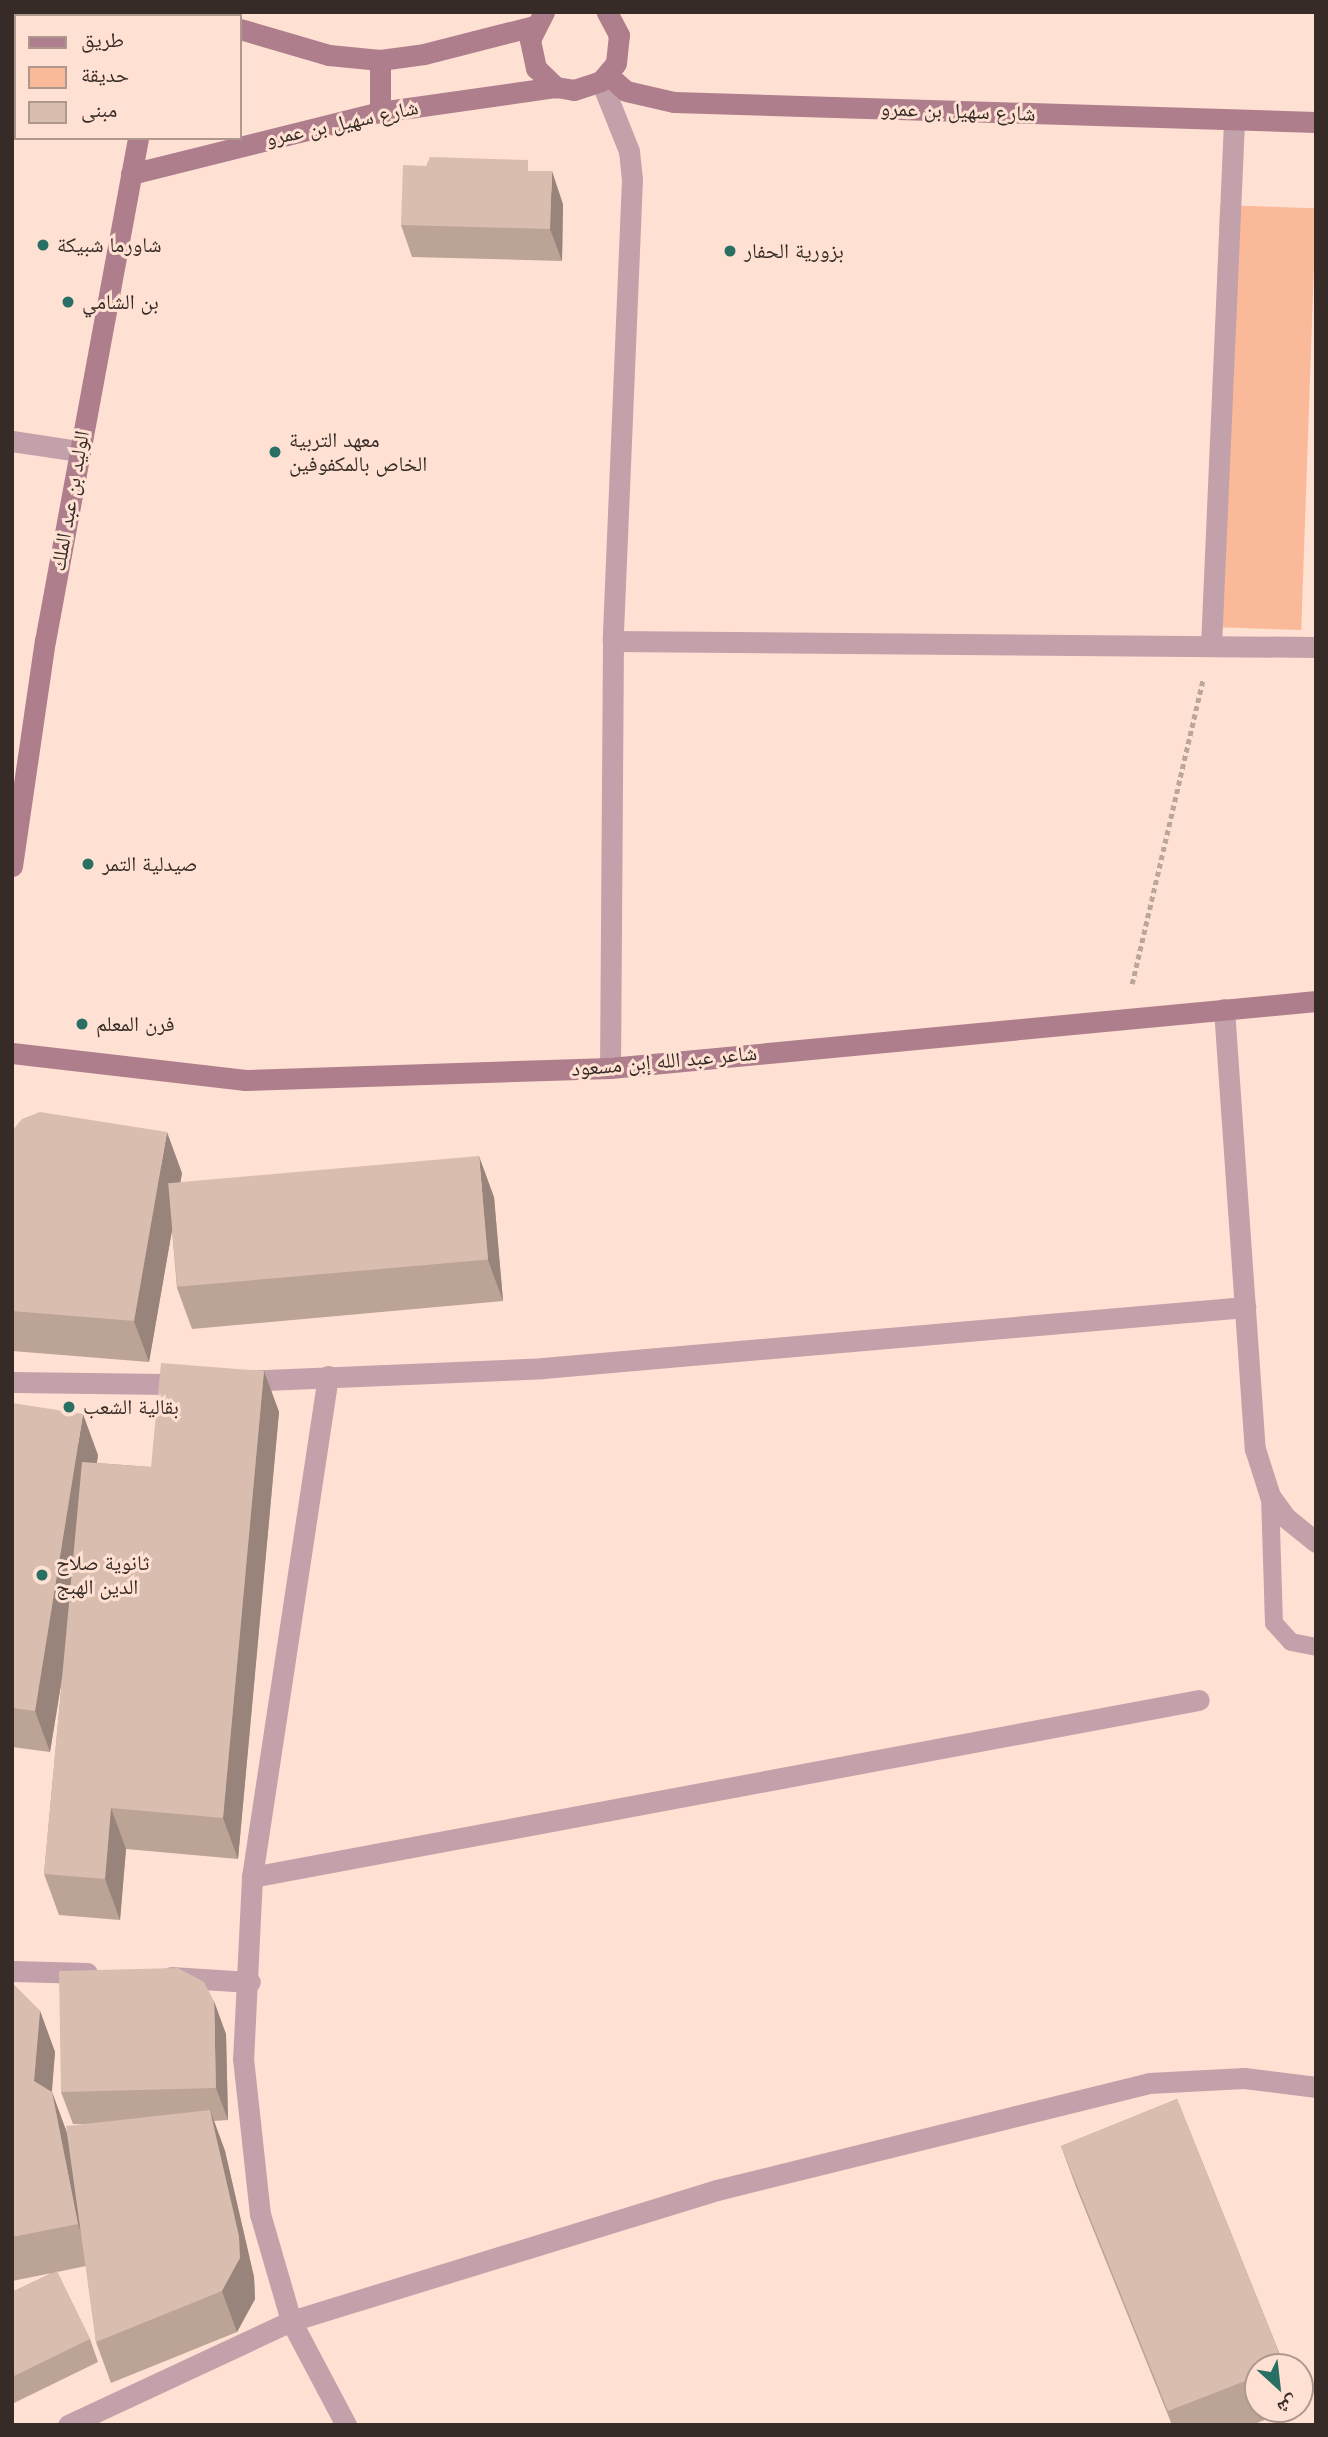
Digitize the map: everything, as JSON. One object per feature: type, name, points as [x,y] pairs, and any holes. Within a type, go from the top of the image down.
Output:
[{"type":"street","points":[[610,1068],[613,641],[632,179],[629,151],[604,78],[620,49],[614,15]]},
{"type":"street","points":[[242,30],[329,55],[380,60],[424,54],[539,19]]},
{"type":"street","points":[[539,19],[530,40],[536,68],[556,87]]},
{"type":"street","points":[[380,60],[380,111]]},
{"type":"street","name":"شارع سهيل بن عمرو","points":[[131,174],[380,111],[556,87],[584,89],[604,78],[626,91],[674,102],[1316,122]]},
{"type":"street","points":[[1211,646],[1234,121]]},
{"type":"street","name":"الوليد بن عبد الملك","points":[[12,866],[45,641],[138,140]]},
{"type":"street","points":[[12,441],[79,451]]},
{"type":"street","points":[[613,641],[1316,647]]},
{"type":"street","name":"شاعر عبد الله إبن مسعود","points":[[12,1053],[245,1080],[610,1068],[1316,1001]]},
{"type":"street","points":[[1224,1009],[1255,1449],[1270,1496],[1285,1517],[1316,1542]]},
{"type":"street","points":[[12,1381],[142,1386],[543,1368],[799,1349],[1245,1307]]},
{"type":"street","points":[[328,1376],[252,1877],[250,1982],[243,2058],[248,2136],[260,2214],[291,2321],[346,2425]]},
{"type":"street","points":[[252,1877],[1199,1700]]},
{"type":"street","points":[[12,1971],[111,1974]]},
{"type":"street","points":[[150,1976],[250,1982]]},
{"type":"street","points":[[68,2425],[291,2321],[717,2190],[1149,2083],[1244,2078],[1316,2087]]},
{"type":"lane","points":[[1270,1496],[1274,1622],[1291,1642],[1316,1647]]},
{"type":"path","points":[[1124,1019],[1211,646]]},
{"type":"green space","points":[[1220,205],[1316,208],[1301,630],[1205,627]]},
{"type":"building","points":[[430,157],[528,160],[528,171],[552,171],[550,229],[401,225],[403,165],[426,166]]},
{"type":"building","points":[[40,1112],[167,1132],[134,1321],[12,1311],[12,1131],[22,1119]]},
{"type":"building","points":[[479,1156],[488,1260],[177,1287],[168,1183]]},
{"type":"building","points":[[161,1363],[264,1371],[223,1818],[111,1808],[105,1879],[44,1874],[82,1462],[151,1467]]},
{"type":"building","points":[[12,1403],[83,1414],[35,1711],[12,1708]]},
{"type":"building","points":[[178,1968],[204,1982],[214,2001],[216,2088],[61,2092],[59,1971]]},
{"type":"building","points":[[12,1983],[40,2011],[34,2081],[52,2092],[78,2224],[12,2237]]},
{"type":"building","points":[[1177,2099],[1279,2353],[1244,2353],[1244,2381],[1168,2411],[1061,2146]]},
{"type":"building","points":[[210,2110],[239,2236],[240,2258],[222,2291],[96,2342],[66,2126]]},
{"type":"building","points":[[57,2271],[90,2339],[12,2377],[12,2292]]},
{"type":"place","name":"شاورما شبيكة","points":[[43,245]]},
{"type":"place","name":"بزورية الحفار","points":[[730,251]]},
{"type":"place","name":"بن الشامي","points":[[68,302]]},
{"type":"place","name":"معهد التربية الخاص بالمكفوفين","points":[[275,452]]},
{"type":"place","name":"صيدلية التمر","points":[[88,864]]},
{"type":"place","name":"فرن المعلم","points":[[82,1024]]},
{"type":"place","name":"بقالية الشعب","points":[[69,1407]]},
{"type":"place","name":"ثانوية صلاح الدين الهبج","points":[[42,1575]]}]
